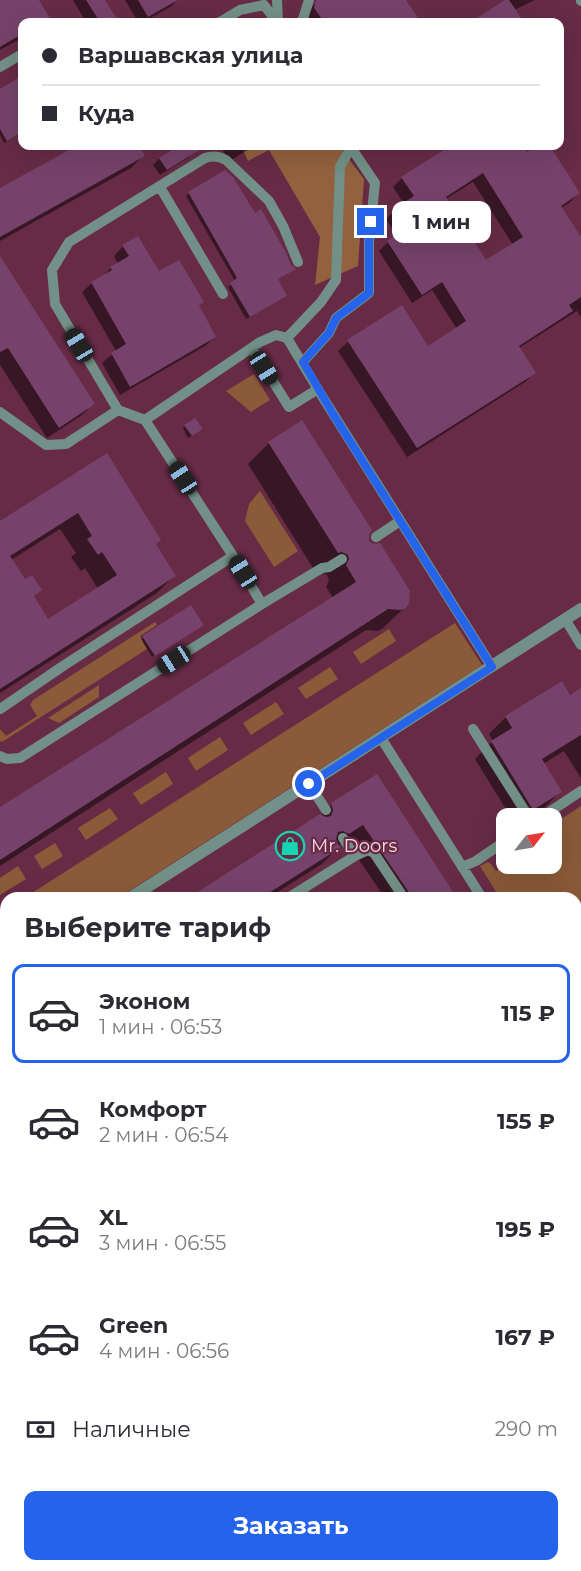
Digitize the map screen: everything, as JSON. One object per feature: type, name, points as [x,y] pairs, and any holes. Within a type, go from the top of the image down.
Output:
[{"type":"street","points":[[139,892],[581,609]]},
{"type":"lane","points":[[277,0],[278,18]]},
{"type":"lane","points":[[303,18],[309,0]]},
{"type":"lane","points":[[227,18],[240,10],[264,5],[275,18]]},
{"type":"lane","points":[[0,67],[18,56]]},
{"type":"lane","points":[[287,338],[321,302],[336,280],[340,167],[349,150]]},
{"type":"lane","points":[[303,362],[329,333],[336,318],[369,293],[369,241],[375,183],[354,150]]},
{"type":"lane","points":[[262,604],[145,420],[118,410],[55,304],[52,270],[69,242],[211,156],[219,156],[226,160],[269,201],[283,226],[298,262]]},
{"type":"lane","points":[[160,187],[223,294]]},
{"type":"lane","points":[[145,420],[252,348],[276,335],[287,338],[492,667]]},
{"type":"lane","points":[[252,348],[289,407],[318,389]]},
{"type":"lane","points":[[0,412],[46,445],[66,444],[118,410]]},
{"type":"lane","points":[[376,537],[400,521]]},
{"type":"lane","points":[[0,709],[233,556]]},
{"type":"lane","points":[[0,756],[7,759],[20,758],[262,604],[322,568],[329,567],[342,559]]},
{"type":"lane","points":[[565,619],[581,645]]},
{"type":"lane","points":[[473,729],[523,808]]},
{"type":"lane","points":[[381,738],[478,892]]},
{"type":"lane","points":[[309,784],[326,810]]},
{"type":"lane","points":[[556,808],[581,791]]},
{"type":"lane","points":[[343,838],[355,856]]},
{"type":"lane","points":[[462,867],[496,847]]},
{"type":"lane","points":[[298,892],[368,850],[374,853],[400,892]]},
{"type":"shaded area","points":[[243,150],[269,150],[248,161]]},
{"type":"shaded area","points":[[269,150],[342,150],[364,179],[358,266],[315,285],[320,237]]},
{"type":"shaded area","points":[[254,374],[270,400],[251,412],[226,391]]},
{"type":"shaded area","points":[[260,491],[298,551],[274,567],[245,521],[249,504]]},
{"type":"shaded area","points":[[155,622],[157,625],[140,636],[147,649],[2,742],[0,741],[0,729],[6,736],[37,716],[30,705],[33,700]]},
{"type":"shaded area","points":[[455,623],[482,665],[127,892],[33,892]]},
{"type":"shaded area","points":[[389,629],[396,641],[361,664],[353,652]]},
{"type":"shaded area","points":[[330,667],[338,679],[306,699],[298,688]]},
{"type":"shaded area","points":[[99,685],[99,697],[59,723],[48,718]]},
{"type":"shaded area","points":[[276,702],[284,714],[251,735],[243,723]]},
{"type":"shaded area","points":[[220,737],[228,750],[196,771],[188,758]]},
{"type":"shaded area","points":[[166,772],[173,784],[141,805],[133,793]]},
{"type":"shaded area","points":[[581,806],[581,892],[496,892],[480,866],[488,862],[496,874],[562,874],[562,818]]},
{"type":"shaded area","points":[[110,808],[118,819],[86,840],[78,828]]},
{"type":"shaded area","points":[[55,843],[63,856],[42,869],[34,856]]},
{"type":"shaded area","points":[[18,866],[26,879],[5,892],[0,892],[0,878]]},
{"type":"building","points":[[0,0],[39,0],[50,18],[18,18],[18,36],[0,47]]},
{"type":"building","points":[[86,0],[105,0],[116,18],[97,18]]},
{"type":"building","points":[[138,0],[178,0],[148,17]]},
{"type":"building","points":[[316,0],[406,0],[418,18],[321,18],[314,8]]},
{"type":"building","points":[[505,0],[509,0],[521,18],[477,18]]},
{"type":"building","points":[[18,78],[18,134],[7,141],[0,129],[0,89]]},
{"type":"building","points":[[69,150],[141,150],[145,156],[0,237],[0,188]]},
{"type":"building","points":[[172,150],[200,150],[167,170],[159,158]]},
{"type":"building","points":[[444,150],[525,150],[527,152],[553,150],[580,193],[561,206],[581,237],[581,297],[569,305],[573,311],[519,346],[536,373],[417,448],[347,340],[402,305],[428,346],[466,321],[442,282],[422,295],[387,241],[407,228],[394,209],[414,196],[401,177]],"holes":[[[483,173],[523,237],[486,260],[446,197]]]},
{"type":"building","points":[[225,170],[233,177],[255,213],[261,209],[291,265],[296,269],[278,279],[287,296],[250,317],[230,283],[237,278],[188,192]]},
{"type":"building","points":[[138,236],[159,271],[179,260],[204,302],[199,305],[216,337],[130,387],[111,353],[126,344],[91,282],[112,270],[110,267],[129,256],[122,245]]},
{"type":"building","points":[[0,256],[95,404],[59,428],[8,348],[0,352]]},
{"type":"building","points":[[195,418],[203,429],[192,436],[184,425]]},
{"type":"building","points":[[302,420],[372,530],[369,534],[369,541],[373,544],[380,543],[410,591],[406,608],[388,609],[0,860],[0,807],[356,582],[346,565],[348,555],[338,553],[268,442]]},
{"type":"building","points":[[107,453],[161,540],[156,544],[176,576],[0,689],[0,521]],"holes":[[[78,513],[92,536],[87,539],[98,555],[102,552],[117,575],[48,619],[34,596],[42,590],[32,575],[25,579],[10,556]]]},
{"type":"building","points":[[191,605],[204,625],[155,656],[142,636]]},
{"type":"building","points":[[562,681],[570,695],[581,688],[581,735],[542,759],[562,792],[536,808],[532,808],[491,741],[512,728],[505,716]]},
{"type":"building","points":[[377,774],[453,892],[409,892],[363,825],[349,834],[343,831],[338,832],[336,839],[340,848],[270,892],[197,892],[320,814],[326,817],[331,816],[333,810],[331,803]]},
{"type":"place","name":"Mr. Doors","points":[[290,846]]},
{"type":"route","points":[[309,784],[492,667],[333,414],[303,362],[329,333],[336,318],[369,293],[371,222]]}]
